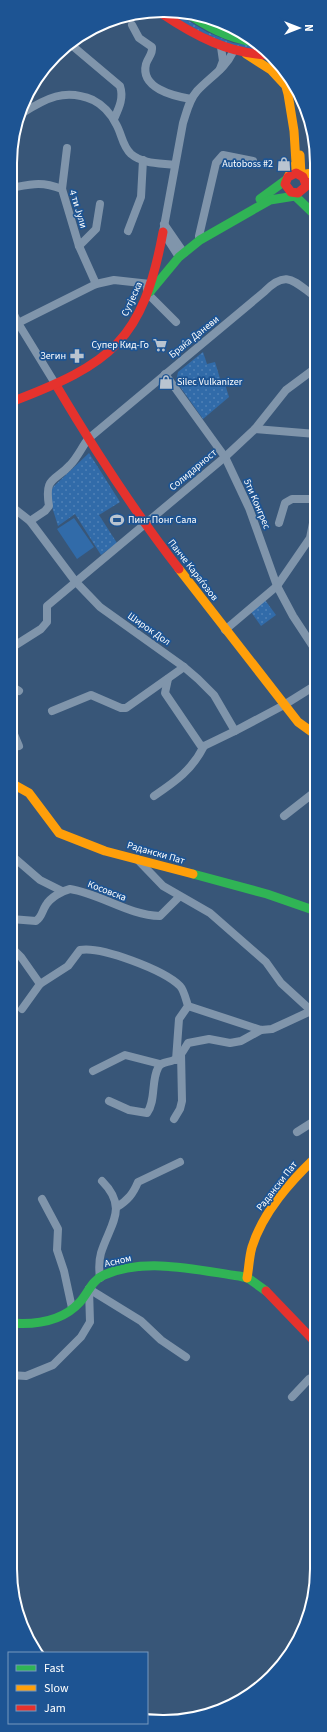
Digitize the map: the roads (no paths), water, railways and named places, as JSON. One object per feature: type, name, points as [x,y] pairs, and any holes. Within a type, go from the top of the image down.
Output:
[{"type":"street","points":[[166,17],[221,47],[234,52],[261,54]]},
{"type":"street","points":[[201,22],[215,31],[237,40],[243,41]]},
{"type":"street","points":[[132,25],[139,38],[152,47],[152,52],[146,63],[145,76],[147,81],[154,87],[191,99]]},
{"type":"street","points":[[74,47],[120,86],[122,95],[120,107],[114,119]]},
{"type":"street","points":[[219,72],[223,61],[221,47]]},
{"type":"street","points":[[56,385],[18,323],[96,284],[114,280],[146,283],[159,256],[183,123],[191,99],[197,91],[219,72],[234,52]]},
{"type":"street","points":[[246,53],[282,78]]},
{"type":"street","points":[[291,91],[296,163],[287,178],[286,188],[310,211]]},
{"type":"street","points":[[292,93],[298,131],[301,175],[305,179],[305,186],[310,200]]},
{"type":"street","points":[[27,111],[47,99],[71,94],[97,102],[114,119],[124,146],[130,153],[143,160],[175,165]]},
{"type":"street","points":[[62,189],[67,148]]},
{"type":"street","points":[[199,236],[216,163],[223,155],[253,161]]},
{"type":"street","points":[[128,231],[142,197],[143,160]]},
{"type":"street","points":[[287,178],[293,173],[301,175],[310,173]]},
{"type":"street","name":"Сутјеска","points":[[17,400],[56,385],[95,364],[118,346],[139,313],[148,294],[146,283],[199,236],[268,195],[287,178]]},
{"type":"street","points":[[293,194],[298,193],[310,182]]},
{"type":"street","name":"4 ти Јули","points":[[17,187],[48,183],[62,189],[79,246],[96,284]]},
{"type":"street","name":"Сутјеска","points":[[180,253],[270,200],[293,194]]},
{"type":"street","points":[[79,246],[96,229],[100,204]]},
{"type":"street","points":[[163,228],[180,253],[148,294],[176,322]]},
{"type":"street","name":"Браќа Даневи","points":[[30,521],[45,511],[49,506],[46,491],[53,478],[70,466],[88,439],[280,279],[293,282],[310,293]]},
{"type":"street","name":"Солидарност","points":[[17,644],[41,629],[47,622],[47,606],[225,456],[255,429],[286,390],[310,372]]},
{"type":"street","name":"5ти Конгрес","points":[[165,374],[225,456],[251,514],[277,586],[293,616],[310,642]]},
{"type":"street","name":"Панче Караѓозов","points":[[56,385],[88,439],[144,524],[284,705],[298,722],[310,731]]},
{"type":"street","points":[[255,429],[310,434]]},
{"type":"street","points":[[279,523],[285,503],[292,499],[310,499]]},
{"type":"street","name":"Широк Дол","points":[[17,511],[30,521],[75,581],[100,607],[184,666],[214,695],[235,730]]},
{"type":"street","points":[[225,630],[277,586],[310,538]]},
{"type":"street","points":[[52,711],[91,695],[121,708],[126,708],[184,666]]},
{"type":"street","points":[[168,679],[165,693],[197,741],[201,746],[204,746]]},
{"type":"street","points":[[154,796],[183,776],[197,761],[204,746],[284,705],[310,689]]},
{"type":"street","points":[[17,741],[19,746]]},
{"type":"street","name":"Радански Пат","points":[[17,786],[29,793],[59,833],[105,851],[267,894],[310,908]]},
{"type":"street","points":[[284,816],[310,795]]},
{"type":"street","points":[[136,858],[163,886],[179,896],[189,900],[210,914],[266,962],[281,983],[310,1010]]},
{"type":"street","points":[[17,860],[40,880],[62,891],[47,904],[41,918],[36,921],[17,919]]},
{"type":"street","name":"Косовска","points":[[62,891],[70,889],[77,890],[131,910],[160,916],[179,896]]},
{"type":"street","points":[[22,1009],[40,984],[68,966],[80,950],[86,949],[105,952],[156,970],[181,987],[188,1006]]},
{"type":"street","points":[[17,953],[40,984]]},
{"type":"street","points":[[188,1006],[261,1030]]},
{"type":"street","points":[[174,1119],[180,1109],[182,1101],[178,1057],[179,1019],[188,1006]]},
{"type":"street","points":[[93,1071],[125,1055],[160,1064],[178,1057],[188,1043],[209,1039],[230,1043],[240,1041],[261,1030],[272,1029],[310,1014]]},
{"type":"street","points":[[109,1101],[129,1110],[147,1113],[151,1109],[153,1086],[160,1064]]},
{"type":"street","points":[[297,1132],[310,1124]]},
{"type":"street","points":[[117,1207],[126,1202],[134,1193],[138,1182],[180,1162]]},
{"type":"street","name":"Радански Пат","points":[[247,1278],[254,1240],[268,1214],[310,1162]]},
{"type":"street","points":[[304,1168],[310,1168]]},
{"type":"street","points":[[100,1278],[101,1253],[113,1226],[117,1207],[109,1187],[102,1180]]},
{"type":"street","points":[[42,1199],[58,1229],[57,1250],[72,1308]]},
{"type":"street","name":"Асном","points":[[17,1324],[26,1325],[44,1323],[59,1317],[79,1303],[89,1289],[100,1278],[114,1272],[135,1268],[182,1267],[247,1278]]},
{"type":"street","points":[[247,1278],[270,1295],[310,1337]]},
{"type":"street","points":[[89,1289],[140,1321],[161,1340],[186,1356]]},
{"type":"street","points":[[17,1375],[26,1376],[53,1365],[81,1337],[90,1322],[89,1289]]},
{"type":"street","points":[[292,1397],[310,1378]]},
{"type":"place","name":"Autoboss #2","points":[[284,164]]},
{"type":"place","name":"Супер Кид-Го","points":[[160,345]]},
{"type":"place","name":"Зегин","points":[[77,356]]},
{"type":"place","name":"Silec Vulkanizer","points":[[166,382]]},
{"type":"place","name":"Пинг Понг Сала","points":[[117,520]]}]
